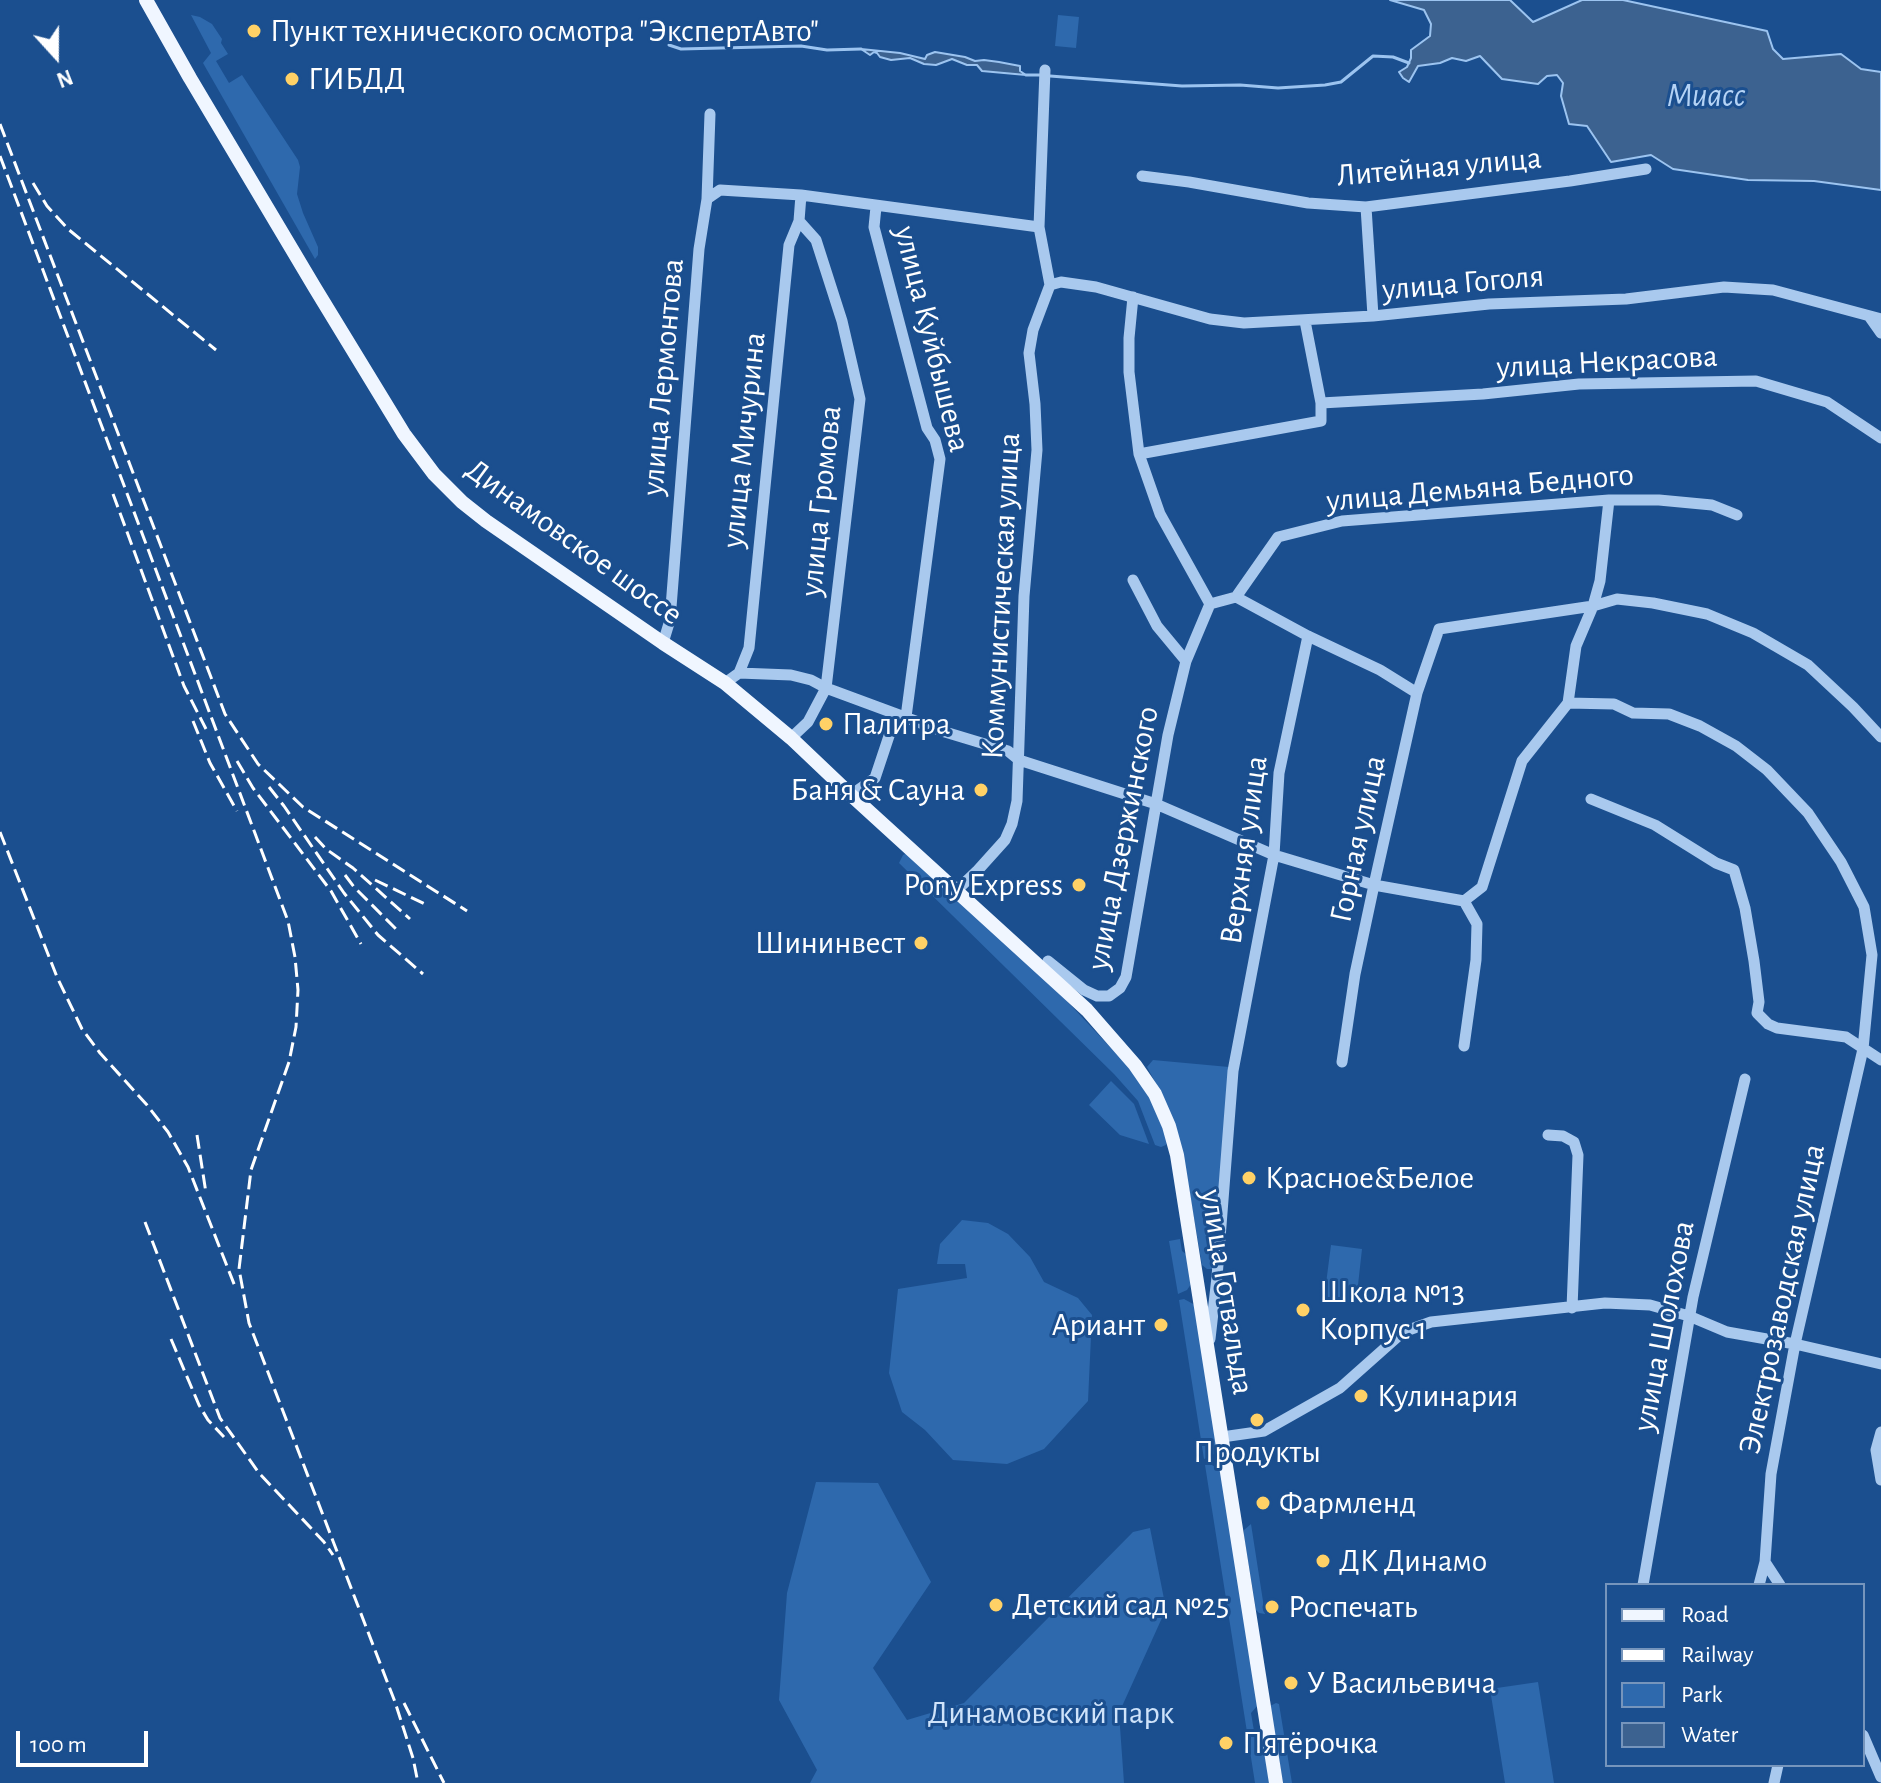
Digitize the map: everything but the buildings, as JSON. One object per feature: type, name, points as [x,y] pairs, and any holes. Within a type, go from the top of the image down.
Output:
[{"type":"main road","name":"Динамовское шоссе","points":[[146,0],[307,275],[418,455],[462,502],[486,521],[725,683],[791,738],[956,891]]},
{"type":"main road","name":"улица Готвальда","points":[[956,891],[1087,1010],[1135,1065],[1155,1094],[1169,1126],[1177,1155],[1276,1783]]},
{"type":"street","points":[[1045,76],[1039,227],[1050,285]]},
{"type":"street","name":"улица Лермонтова","points":[[663,643],[670,620],[699,249],[707,199],[710,114]]},
{"type":"street","name":"Литейная улица","points":[[1142,176],[1308,203],[1366,207],[1646,169]]},
{"type":"street","points":[[707,199],[720,190],[801,195],[1039,227]]},
{"type":"street","name":"улица Мичурина","points":[[739,673],[749,648],[789,245],[799,221],[801,195]]},
{"type":"street","name":"улица Куйбышева","points":[[851,795],[875,778],[891,730],[906,717],[940,459],[935,440],[927,428],[874,227],[876,207]]},
{"type":"street","points":[[1366,207],[1373,316]]},
{"type":"street","name":"улица Громова","points":[[791,738],[808,722],[826,688],[860,399],[842,321],[816,240],[799,221]]},
{"type":"street","name":"улица Гоголя","points":[[1050,285],[1061,282],[1096,287],[1221,320],[1244,323],[1373,316],[1489,304],[1626,299],[1724,287],[1773,290],[1875,318]]},
{"type":"street","name":"Коммунистическая улица","points":[[956,891],[1005,840],[1017,801],[1024,596],[1037,450],[1029,353],[1033,330],[1050,285]]},
{"type":"street","points":[[1133,297],[1129,372],[1139,454],[1160,514],[1210,604],[1236,597],[1380,670],[1417,693]]},
{"type":"street","points":[[1875,318],[1881,333]]},
{"type":"street","points":[[1139,454],[1321,421],[1321,403],[1305,321]]},
{"type":"street","name":"улица Некрасова","points":[[1321,403],[1483,394],[1579,384],[1756,381],[1827,402],[1881,438]]},
{"type":"street","points":[[725,683],[739,673],[791,675],[811,680],[945,732],[1008,751],[1019,760],[1156,804],[1274,855],[1374,885],[1464,901],[1482,887],[1522,761],[1568,703],[1576,646],[1600,581],[1609,500]]},
{"type":"street","name":"улица Демьяна Бедного","points":[[1236,597],[1278,537],[1342,521],[1609,500],[1659,500],[1712,505],[1737,515]]},
{"type":"street","points":[[1133,580],[1157,626],[1186,661]]},
{"type":"street","points":[[1593,606],[1617,599],[1653,603],[1707,614],[1753,633],[1808,665],[1881,737]]},
{"type":"street","name":"улица Дзержинского","points":[[1048,961],[1084,990],[1097,996],[1109,996],[1120,988],[1126,977],[1168,735],[1186,661],[1210,604]]},
{"type":"street","name":"Горная улица","points":[[1342,1062],[1355,974],[1417,693],[1439,629],[1593,606]]},
{"type":"street","name":"Верхняя улица","points":[[1208,1350],[1217,1277],[1233,1071],[1274,855],[1279,773],[1308,636]]},
{"type":"street","name":"Электрозаводская улица","points":[[1568,703],[1614,704],[1633,713],[1669,714],[1700,726],[1736,746],[1767,770],[1808,813],[1841,862],[1864,907],[1872,955],[1863,1049],[1795,1344],[1771,1474],[1765,1562],[1760,1583]]},
{"type":"street","points":[[1591,799],[1655,825],[1716,863],[1734,870],[1745,908],[1754,961],[1759,1002],[1757,1013],[1768,1024],[1777,1028],[1846,1037],[1881,1060]]},
{"type":"street","points":[[1464,901],[1477,924],[1464,1046]]},
{"type":"street","name":"улица Шолохова","points":[[1643,1583],[1689,1316],[1745,1079]]},
{"type":"street","points":[[1548,1135],[1563,1136],[1574,1142],[1578,1155],[1572,1308]]},
{"type":"street","points":[[1197,1279],[1217,1277]]},
{"type":"street","points":[[1222,1437],[1264,1431],[1340,1388],[1403,1332],[1431,1322],[1605,1303],[1650,1305],[1689,1316],[1727,1332],[1881,1364]]},
{"type":"street","points":[[1881,1432],[1876,1450],[1881,1480]]},
{"type":"street","points":[[1765,1562],[1779,1583]]},
{"type":"street","points":[[1865,1740],[1881,1777]]},
{"type":"green space","points":[[191,15],[212,24],[228,54],[216,61],[229,83],[242,75],[298,160],[297,194],[318,247],[315,259],[203,63],[211,53]]},
{"type":"green space","points":[[1058,15],[1079,17],[1076,48],[1055,46]]},
{"type":"green space","points":[[907,853],[1064,998],[1126,1064],[1149,1097],[1168,1140],[1166,1145],[1155,1145],[1138,1101],[1114,1074],[899,863]]},
{"type":"green space","points":[[1153,1060],[1229,1067],[1212,1269],[1202,1265],[1183,1154],[1160,1091],[1147,1067]]},
{"type":"green space","points":[[1111,1081],[1134,1104],[1149,1144],[1120,1135],[1089,1105]]},
{"type":"green space","points":[[962,1220],[988,1223],[1008,1234],[1030,1257],[1044,1282],[1078,1298],[1092,1315],[1088,1401],[1044,1449],[1007,1464],[953,1460],[925,1430],[902,1412],[889,1373],[898,1289],[967,1278],[965,1264],[937,1264],[940,1244]]},
{"type":"green space","points":[[1180,1239],[1182,1251],[1187,1255],[1191,1284],[1178,1294],[1169,1241]]},
{"type":"green space","points":[[1331,1245],[1362,1249],[1356,1303],[1324,1299]]},
{"type":"green space","points":[[1184,1299],[1195,1305],[1217,1449],[1204,1459],[1179,1300]]},
{"type":"green space","points":[[1210,1464],[1221,1470],[1258,1705],[1251,1713],[1256,1743],[1264,1746],[1269,1783],[1255,1783],[1205,1465]]},
{"type":"green space","name":"Динамовский парк","points":[[816,1482],[878,1483],[931,1582],[873,1668],[907,1720],[964,1703],[1133,1532],[1150,1528],[1166,1609],[1119,1713],[1124,1783],[810,1783],[817,1770],[779,1700],[787,1593]]},
{"type":"green space","points":[[1251,1524],[1265,1614],[1256,1610],[1244,1536],[1244,1530]]},
{"type":"green space","points":[[1538,1682],[1554,1783],[1505,1783],[1490,1689]]},
{"type":"green space","points":[[1279,1704],[1292,1783],[1283,1783],[1270,1706]]},
{"type":"water","name":"Миасс","points":[[1390,0],[1510,0],[1533,22],[1582,0],[1623,0],[1767,31],[1773,49],[1783,59],[1841,54],[1861,69],[1881,72],[1881,190],[1814,181],[1748,180],[1673,169],[1651,155],[1611,162],[1587,126],[1569,124],[1561,96],[1563,83],[1557,75],[1547,76],[1538,84],[1502,79],[1480,56],[1466,61],[1452,58],[1418,66],[1409,82],[1403,78],[1399,72],[1407,67],[1411,50],[1430,36],[1431,24],[1424,10]]},
{"type":"water","points":[[861,49],[925,59],[935,52],[975,61],[999,62],[1020,66],[1020,71],[1026,75],[982,71],[977,65],[952,59],[936,65],[910,58],[891,60],[874,52],[870,55]]},
{"type":"waterway","points":[[669,45],[681,49],[801,46],[827,50],[861,49]]},
{"type":"waterway","points":[[1050,76],[1182,86],[1278,88],[1341,82],[1373,56],[1393,57],[1409,63]]},
{"type":"waterway","points":[[1026,75],[1042,75]]},
{"type":"railway","points":[[0,124],[225,714],[258,764],[303,807],[467,911]]},
{"type":"railway","points":[[0,156],[288,921],[298,990],[296,1027],[289,1062],[251,1170],[239,1269],[249,1323],[395,1702],[418,1783]]},
{"type":"railway","points":[[33,183],[47,206],[68,229],[216,350]]},
{"type":"railway","points":[[113,494],[184,686],[206,729]]},
{"type":"railway","points":[[193,721],[210,763],[237,811]]},
{"type":"railway","points":[[237,761],[253,788],[331,891],[361,944]]},
{"type":"railway","points":[[269,787],[344,893],[378,935],[423,974]]},
{"type":"railway","points":[[0,832],[57,977],[82,1029],[168,1132],[188,1167],[236,1289]]},
{"type":"railway","points":[[315,837],[410,919]]},
{"type":"railway","points":[[345,875],[397,930]]},
{"type":"railway","points":[[375,880],[429,906]]},
{"type":"railway","points":[[197,1135],[206,1193]]},
{"type":"railway","points":[[145,1222],[220,1418],[259,1473],[333,1555]]},
{"type":"railway","points":[[171,1339],[199,1405],[224,1437]]},
{"type":"railway","points":[[404,1703],[444,1783]]},
{"type":"place","name":"Пункт технического осмотра \"ЭкспертАвто\"","points":[[254,31]]},
{"type":"place","name":"ГИБДД","points":[[292,79]]},
{"type":"place","name":"Палитра","points":[[826,724]]},
{"type":"place","name":"Баня & Сауна","points":[[981,790]]},
{"type":"place","name":"Pony Express","points":[[1079,885]]},
{"type":"place","name":"Шининвест","points":[[921,943]]},
{"type":"place","name":"Красное&Белое","points":[[1249,1178]]},
{"type":"place","name":"Школа №13 Корпус 1","points":[[1303,1310]]},
{"type":"place","name":"Ариант","points":[[1161,1325]]},
{"type":"place","name":"Кулинария","points":[[1361,1396]]},
{"type":"place","name":"Продукты","points":[[1257,1420]]},
{"type":"place","name":"Фармленд","points":[[1263,1503]]},
{"type":"place","name":"ДК Динамо","points":[[1323,1561]]},
{"type":"place","name":"Детский сад №25","points":[[996,1605]]},
{"type":"place","name":"Роспечать","points":[[1272,1607]]},
{"type":"place","name":"У Васильевича","points":[[1291,1683]]},
{"type":"place","name":"Пятёрочка","points":[[1226,1743]]}]
